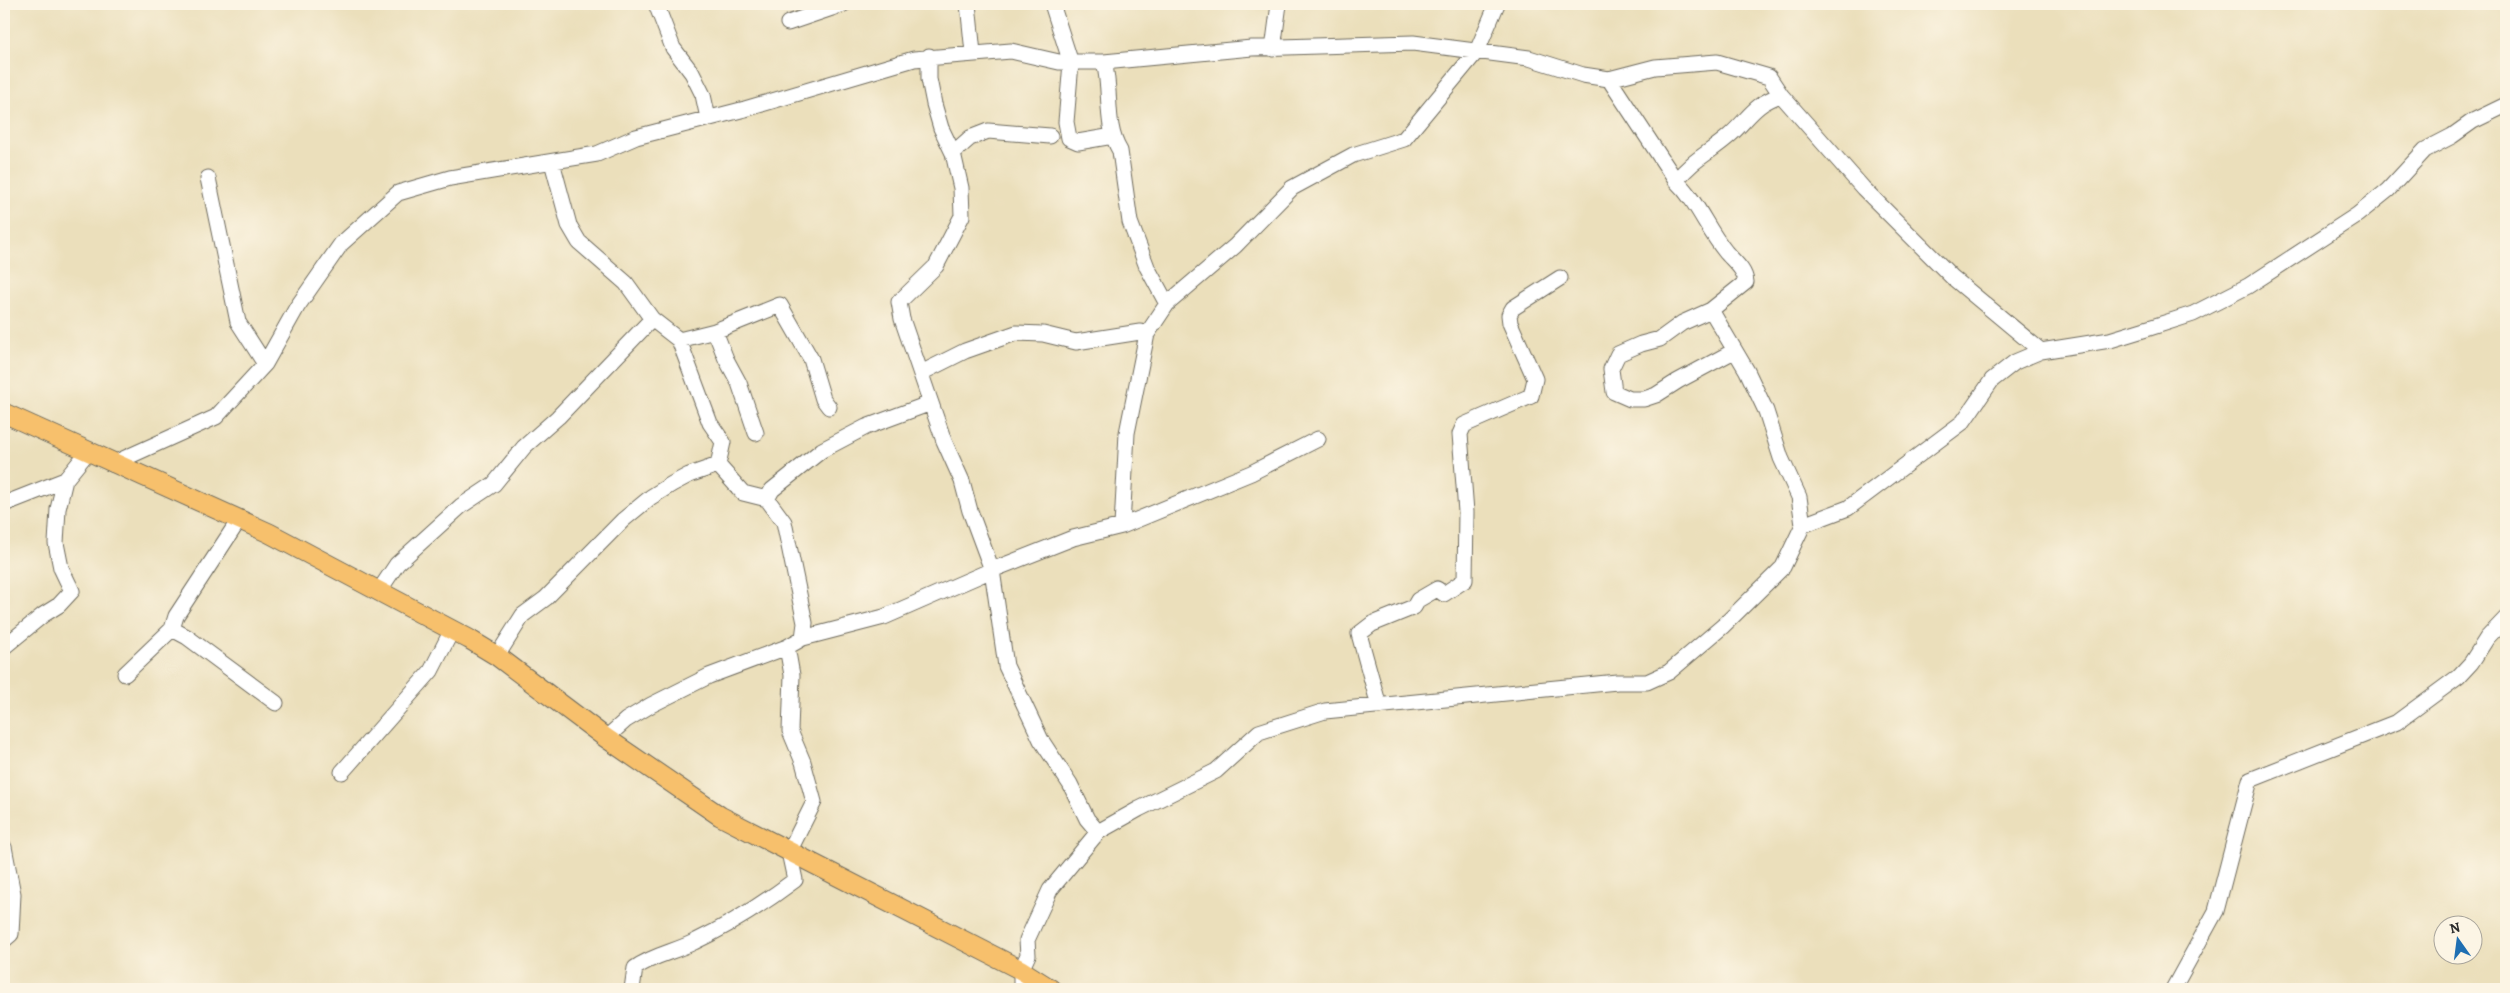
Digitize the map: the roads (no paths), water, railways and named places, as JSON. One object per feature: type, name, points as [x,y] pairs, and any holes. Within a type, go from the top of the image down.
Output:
[{"type":"main road","points":[[4,414],[239,520],[452,630],[497,656],[606,738],[720,816],[1021,970],[1051,989]]},
{"type":"street","points":[[656,4],[673,48],[692,73],[703,95],[708,118]]},
{"type":"street","points":[[788,23],[844,4]]},
{"type":"street","points":[[968,4],[973,53]]},
{"type":"street","points":[[1052,4],[1071,63],[1066,122],[1069,138],[1078,142],[1113,136]]},
{"type":"street","points":[[1273,49],[1279,4]]},
{"type":"street","points":[[1122,526],[1127,433],[1147,334],[1167,304],[1235,246],[1292,188],[1353,155],[1404,139],[1477,51],[1497,4]]},
{"type":"street","points":[[112,464],[216,416],[265,364],[297,306],[341,244],[398,193],[450,178],[597,154],[636,137],[929,56],[973,53],[1011,51],[1071,63],[1104,62],[1243,49],[1414,43],[1529,58],[1583,75],[1609,79],[1655,67],[1717,62],[1769,77],[1781,95],[1863,188],[1952,277],[2041,351]]},
{"type":"street","points":[[929,56],[929,79],[934,104],[953,153],[961,188],[962,216],[936,266],[899,302],[902,319],[992,570],[1006,666],[1040,740],[1070,784],[1087,819],[1098,832]]},
{"type":"street","points":[[1104,62],[1109,79],[1110,122],[1123,170],[1130,222],[1148,267],[1167,304]]},
{"type":"street","points":[[1609,79],[1676,181],[1687,191],[1724,250],[1745,275],[1746,282],[1711,310],[1682,323],[1660,339],[1641,344],[1618,354],[1611,369],[1614,392],[1630,399],[1644,399],[1656,395],[1734,351]]},
{"type":"street","points":[[1676,181],[1689,164],[1729,136],[1764,101],[1781,95]]},
{"type":"street","points":[[1803,525],[1848,508],[1963,422],[1992,380],[2015,362],[2041,351],[2110,340],[2193,314],[2248,286],[2357,215],[2388,190],[2426,150],[2452,136],[2473,121],[2506,104]]},
{"type":"street","points":[[953,153],[970,138],[988,131],[1050,136]]},
{"type":"street","points":[[552,162],[569,225],[579,242],[626,283],[652,319],[679,340],[710,422],[723,442],[718,465]]},
{"type":"street","points":[[208,178],[238,322],[265,364]]},
{"type":"street","points":[[1379,706],[1359,634],[1372,624],[1414,607],[1418,600],[1437,589],[1444,594],[1465,580],[1466,512],[1460,434],[1464,426],[1531,396],[1535,379],[1510,323],[1509,315],[1513,308],[1560,278]]},
{"type":"street","points":[[679,340],[715,331],[780,305],[811,359],[823,399],[829,407]]},
{"type":"street","points":[[1021,989],[1021,970],[1028,955],[1027,940],[1050,890],[1098,832],[1139,809],[1216,771],[1259,732],[1325,712],[1617,682],[1647,682],[1668,672],[1723,626],[1783,567],[1803,525],[1799,497],[1781,458],[1766,411],[1711,310]]},
{"type":"street","points":[[379,591],[397,564],[461,506],[494,484],[524,447],[558,417],[652,319]]},
{"type":"street","points":[[715,331],[726,359],[739,383],[756,433]]},
{"type":"street","points":[[921,373],[965,351],[1016,333],[1043,334],[1076,342],[1140,332],[1147,334]]},
{"type":"street","points":[[767,499],[772,490],[822,450],[866,427],[931,402]]},
{"type":"street","points":[[606,738],[626,720],[650,705],[709,676],[788,647],[803,638],[884,617],[992,570],[1073,538],[1122,526],[1251,473],[1318,439]]},
{"type":"street","points":[[4,647],[42,615],[59,605],[72,591],[61,568],[56,543],[58,509],[65,480],[87,453]]},
{"type":"street","points":[[718,465],[743,492],[767,499],[784,522],[805,623],[803,638]]},
{"type":"street","points":[[497,656],[524,615],[546,598],[622,520],[651,496],[689,475],[718,465]]},
{"type":"street","points":[[4,504],[65,480]]},
{"type":"street","points":[[125,674],[172,629],[176,616],[239,520]]},
{"type":"street","points":[[2173,989],[2216,911],[2250,780],[2397,722],[2458,677],[2506,618]]},
{"type":"street","points":[[172,629],[187,637],[276,703]]},
{"type":"street","points":[[342,772],[430,671],[452,630]]},
{"type":"street","points":[[632,989],[635,968],[648,959],[691,943],[730,924],[764,903],[795,880],[798,856],[814,802],[803,762],[790,731],[792,675],[788,647]]},
{"type":"street","points":[[4,847],[13,894],[11,934],[4,940]]}]
